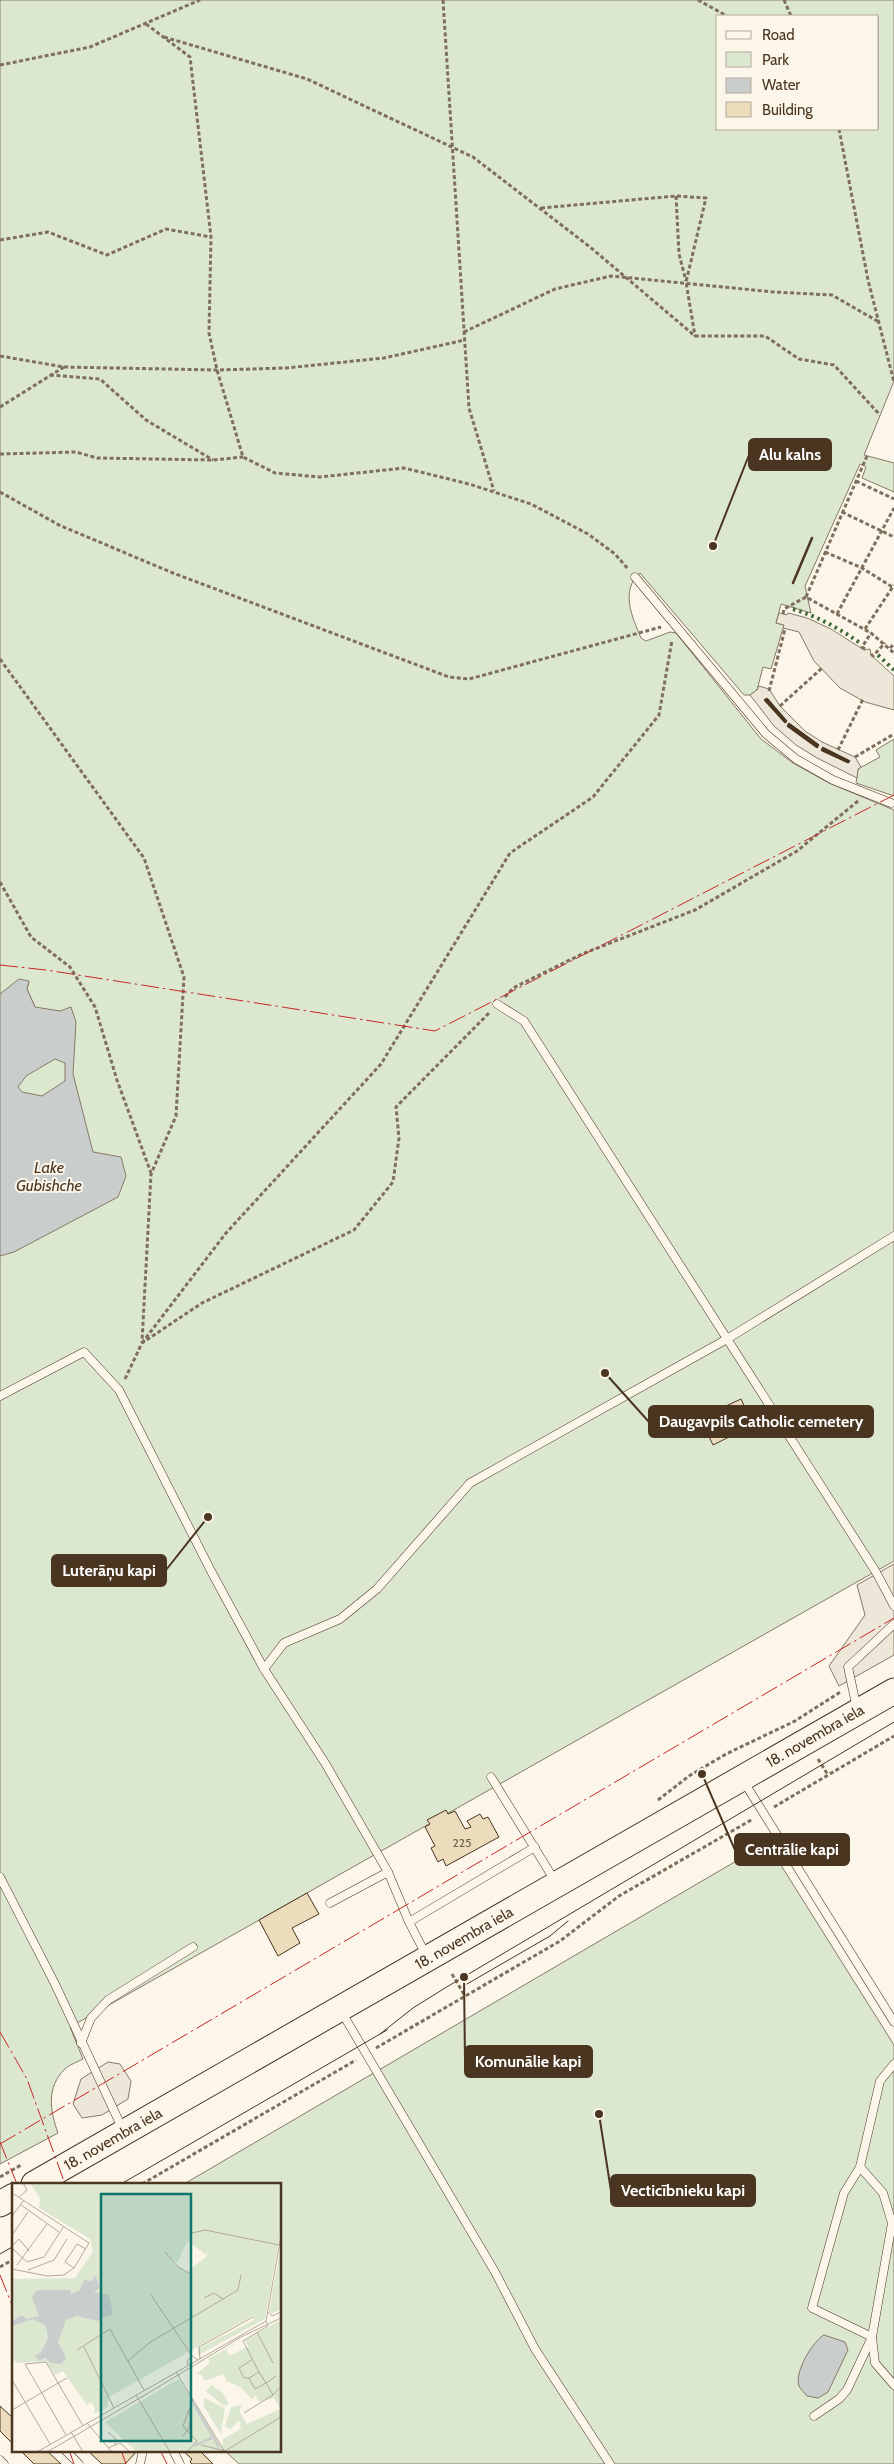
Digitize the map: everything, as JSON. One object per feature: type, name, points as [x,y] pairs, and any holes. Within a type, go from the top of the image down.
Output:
[{"type":"main road","name":"18. novembra iela","points":[[36,2183],[894,1691]]},
{"type":"main road","points":[[0,2204],[12,2197]]},
{"type":"lane","points":[[635,577],[766,734],[796,759],[833,780],[891,803]]},
{"type":"lane","points":[[497,1004],[524,1021],[876,1572],[894,1606]]},
{"type":"lane","points":[[264,1669],[284,1643],[340,1619],[377,1589],[470,1483],[727,1339],[894,1236]]},
{"type":"lane","points":[[0,1396],[84,1352],[119,1390],[211,1571],[264,1669],[325,1764],[388,1872],[409,1922],[428,1958]]},
{"type":"lane","points":[[857,1712],[848,1667],[894,1624]]},
{"type":"lane","points":[[491,1777],[558,1885]]},
{"type":"lane","points":[[742,1778],[894,2022]]},
{"type":"lane","points":[[409,1922],[535,1847]]},
{"type":"lane","points":[[330,1903],[388,1872]]},
{"type":"lane","points":[[0,1877],[55,1984],[124,2132]]},
{"type":"lane","points":[[81,2042],[91,2018],[108,2000],[193,1947]]},
{"type":"lane","points":[[340,2009],[495,2272],[535,2349],[610,2464]]},
{"type":"lane","points":[[872,2337],[812,2308],[844,2193],[860,2167],[880,2081],[894,2064]]},
{"type":"lane","points":[[814,2416],[839,2399],[846,2390],[872,2337],[892,2223],[883,2193],[860,2167]]},
{"type":"lane","points":[[872,2337],[875,2363],[894,2385]]},
{"type":"lane","points":[[67,2452],[79,2464]]},
{"type":"lane","points":[[174,2452],[180,2464]]},
{"type":"lane","points":[[0,2460],[4,2464]]},
{"type":"path","points":[[0,65],[90,47],[200,0]]},
{"type":"path","points":[[443,0],[469,408],[494,492]]},
{"type":"path","points":[[698,0],[725,15]]},
{"type":"path","points":[[784,0],[791,15]]},
{"type":"path","points":[[146,24],[190,56],[211,237],[209,333],[217,370],[243,457]]},
{"type":"path","points":[[162,36],[307,78],[453,146],[473,157],[540,208],[695,336],[765,336],[799,359],[834,365],[880,415]]},
{"type":"path","points":[[839,130],[879,322],[894,382]]},
{"type":"path","points":[[540,208],[676,196],[706,198],[686,282]]},
{"type":"path","points":[[676,196],[679,254],[686,282],[695,336]]},
{"type":"path","points":[[0,240],[48,232],[108,255],[166,229],[211,237]]},
{"type":"path","points":[[464,332],[555,288],[611,276],[774,292],[832,295],[879,322]]},
{"type":"path","points":[[0,356],[64,366],[217,370],[286,368],[384,358],[465,340]]},
{"type":"path","points":[[0,407],[64,366]]},
{"type":"path","points":[[50,375],[100,379],[146,420],[213,460]]},
{"type":"path","points":[[0,454],[76,452],[97,458],[213,460],[243,457],[275,473],[320,477],[404,468],[531,504],[588,534],[615,554],[635,577]]},
{"type":"path","points":[[783,614],[784,609],[806,597],[867,456]]},
{"type":"path","points":[[856,481],[894,499]]},
{"type":"path","points":[[0,492],[60,525],[173,573],[449,677],[469,679],[675,623],[659,715],[594,796],[510,853],[381,1064],[226,1232],[142,1343],[119,1390]]},
{"type":"path","points":[[837,614],[894,508]]},
{"type":"path","points":[[842,512],[894,537]]},
{"type":"path","points":[[826,552],[862,568],[894,587],[865,630]]},
{"type":"path","points":[[806,597],[871,633],[894,652]]},
{"type":"path","points":[[769,691],[786,629]]},
{"type":"path","points":[[865,649],[862,647],[871,633]]},
{"type":"path","points":[[871,654],[874,656],[885,643]]},
{"type":"path","points":[[890,648],[894,644]]},
{"type":"path","points":[[0,659],[144,858],[184,977],[176,1116],[151,1174],[142,1343]]},
{"type":"path","points":[[780,706],[822,668]]},
{"type":"path","points":[[838,750],[863,700]]},
{"type":"path","points":[[855,757],[894,734]]},
{"type":"path","points":[[142,1343],[202,1303],[354,1230],[393,1182],[399,1138],[396,1106],[513,988],[582,954],[695,910],[797,851],[867,794]]},
{"type":"path","points":[[0,882],[31,937],[70,968],[95,1007],[117,1080],[151,1174]]},
{"type":"path","points":[[657,1801],[704,1767],[795,1721],[852,1685]]},
{"type":"path","points":[[144,2183],[560,1941],[619,1896],[894,1736]]},
{"type":"path","points":[[817,1758],[828,1775]]},
{"type":"path","points":[[452,1974],[465,1996]]},
{"type":"path","points":[[0,2267],[12,2260]]},
{"type":"green space","points":[[0,0],[894,0],[894,381],[864,455],[894,463],[894,492],[862,478],[866,467],[860,464],[805,586],[811,613],[781,604],[776,623],[784,625],[771,669],[763,667],[757,690],[750,695],[744,695],[640,573],[630,587],[629,596],[631,613],[641,638],[646,641],[670,632],[676,633],[761,739],[793,763],[829,783],[894,810],[894,1561],[70,2027],[83,2059],[71,2065],[59,2076],[52,2091],[53,2116],[58,2133],[0,2164],[0,1064],[35,1007],[27,989],[29,982],[0,994]]},
{"type":"green space","points":[[894,739],[894,796],[856,783],[858,769],[880,757],[876,750]]},
{"type":"green space","points":[[767,1843],[894,2045],[894,2464],[239,2464],[226,2452],[281,2452],[281,2183],[186,2183]]},
{"type":"shaded area","points":[[779,613],[787,615],[788,613],[807,618],[831,629],[864,650],[870,649],[871,655],[894,676],[894,710],[865,702],[840,688],[814,661],[799,632],[783,628],[784,625],[776,623]]},
{"type":"shaded area","points":[[759,686],[769,689],[780,706],[805,731],[822,742],[855,757],[861,767],[858,769],[857,778],[796,745],[774,726],[750,695]]},
{"type":"shaded area","points":[[894,1564],[894,1655],[839,1686],[829,1666],[865,1615],[857,1585]]},
{"type":"shaded area","points":[[108,2062],[120,2064],[131,2081],[128,2099],[102,2115],[82,2118],[73,2104],[81,2079]]},
{"type":"water","name":"Lake Gubishche","points":[[19,979],[29,981],[27,989],[35,1007],[60,1011],[71,1007],[76,1022],[73,1074],[93,1152],[121,1157],[126,1176],[118,1197],[14,1252],[0,1256],[0,994]],"holes":[[[55,1059],[65,1063],[65,1081],[42,1096],[22,1092],[18,1087],[26,1076]]]},
{"type":"water","points":[[824,2335],[845,2342],[848,2350],[828,2392],[818,2398],[807,2396],[799,2386],[799,2373],[810,2350]]},
{"type":"building","points":[[741,1399],[753,1425],[713,1445],[700,1418]]},
{"type":"building","points":[[446,1810],[448,1814],[455,1811],[465,1829],[471,1827],[467,1821],[480,1814],[483,1819],[488,1817],[499,1837],[446,1866],[443,1859],[438,1862],[431,1848],[435,1846],[425,1827],[430,1824],[427,1820]]},
{"type":"building","points":[[307,1893],[319,1914],[292,1928],[300,1943],[278,1956],[259,1920]]},
{"type":"building","points":[[0,2406],[12,2417],[12,2443],[0,2431]]},
{"type":"building","points":[[22,2452],[48,2452],[61,2464],[34,2464]]},
{"type":"building","points":[[89,2452],[136,2452],[125,2464],[102,2464]]},
{"type":"building","points":[[184,2452],[201,2452],[213,2464],[192,2464],[190,2462],[192,2459]]},
{"type":"tram line","points":[[380,2034],[413,2008],[445,1988],[894,1722]]},
{"type":"tram line","points":[[467,1984],[550,1936],[568,1921]]},
{"type":"tram line","points":[[123,2183],[387,2030]]},
{"type":"tram line","points":[[0,2254],[12,2247]]},
{"type":"hedge","points":[[793,609],[828,623],[860,643]]},
{"type":"hedge","points":[[878,655],[894,670]]},
{"type":"wall","points":[[793,583],[812,538]]},
{"type":"wall","points":[[767,699],[786,721],[785,722],[765,700],[767,699]]},
{"type":"wall","points":[[789,724],[818,745],[817,747],[788,726],[789,724]]},
{"type":"wall","points":[[823,748],[849,761],[822,750],[823,748]]},
{"type":"power","points":[[0,965],[46,970],[435,1031],[894,795]]},
{"type":"power","points":[[0,2144],[894,1618]]},
{"type":"power","points":[[0,2032],[27,2079],[65,2183]]},
{"type":"power","points":[[0,2142],[17,2183]]},
{"type":"power","points":[[0,2275],[12,2305]]},
{"type":"power","points":[[70,2452],[74,2464]]},
{"type":"power","points":[[122,2452],[126,2464]]},
{"type":"power","points":[[161,2452],[167,2464]]},
{"type":"place","name":"Alu kalns","points":[[713,546]]},
{"type":"place","name":"Daugavpils Catholic cemetery","points":[[605,1373]]},
{"type":"place","name":"Luterāņu kapi","points":[[208,1517]]},
{"type":"place","name":"Centrālie kapi","points":[[702,1774]]},
{"type":"place","name":"Komunālie kapi","points":[[464,1977]]},
{"type":"place","name":"Vecticībnieku kapi","points":[[599,2114]]}]
